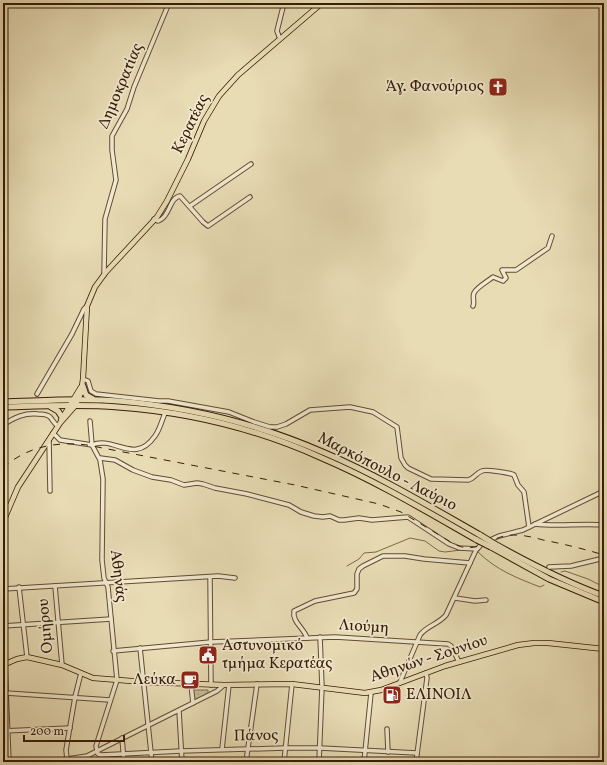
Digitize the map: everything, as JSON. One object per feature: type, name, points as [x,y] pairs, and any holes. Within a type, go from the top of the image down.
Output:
[{"type":"highway","points":[[82,386],[84,393],[88,397],[98,400]]},
{"type":"highway","name":"Μαρκόπουλο - Λαύριο","points":[[3,402],[98,400],[139,403],[200,413],[246,424],[324,452],[372,475],[478,537]]},
{"type":"highway","points":[[46,406],[56,409],[62,417]]},
{"type":"highway","name":"Μαρκόπουλο - Λαύριο","points":[[3,407],[118,407],[165,413],[238,428],[321,457],[389,490],[534,566],[570,583],[604,596]]},
{"type":"highway","name":"Μαρκόπουλο - Λαύριο","points":[[491,543],[549,579],[604,602]]},
{"type":"main road","name":"Κερατέας","points":[[87,306],[93,291],[104,275],[154,219],[167,201],[174,189],[204,121],[216,99],[238,75],[322,3]]},
{"type":"main road","points":[[59,425],[62,417],[75,400],[82,386],[87,306]]},
{"type":"main road","points":[[3,522],[18,487],[53,433],[75,406],[75,400],[83,379]]},
{"type":"main road","name":"Αθηνών - Σουνίου","points":[[4,664],[27,657],[62,665],[93,678],[191,684],[292,684],[371,693],[459,662],[507,648],[534,643],[548,643],[604,649]]},
{"type":"main road","points":[[3,644],[4,664]]},
{"type":"street","name":"Δημοκρατίας","points":[[104,275],[105,219],[116,180],[112,150],[112,136],[127,109],[138,76],[169,3]]},
{"type":"street","points":[[280,39],[277,31],[284,3]]},
{"type":"street","points":[[190,206],[251,164]]},
{"type":"street","points":[[154,219],[158,221],[163,219],[175,199],[179,196],[182,197],[208,226],[250,197]]},
{"type":"street","points":[[473,306],[475,292],[493,277],[501,281],[505,280],[502,270],[516,270],[548,248],[552,236]]},
{"type":"street","points":[[37,394],[87,306]]},
{"type":"street","points":[[83,379],[88,381],[91,391],[96,394],[168,401],[229,412],[270,427],[278,427],[286,424],[306,411],[314,409],[350,407],[368,410],[397,426],[400,453],[403,462],[408,468],[431,479],[468,480],[484,470],[501,473],[508,472],[514,475],[518,485],[524,492],[529,527]]},
{"type":"street","points":[[53,433],[60,440],[92,445],[102,443],[128,449],[142,448],[156,434],[165,413]]},
{"type":"street","points":[[3,425],[17,416],[24,414],[50,416],[54,424],[59,425]]},
{"type":"street","points":[[90,422],[92,445]]},
{"type":"street","points":[[49,440],[50,491]]},
{"type":"street","name":"Αθηνάς","points":[[92,445],[100,458],[103,479],[102,560],[103,573],[107,583],[116,680],[96,746],[97,751]]},
{"type":"street","points":[[100,458],[115,460],[133,470],[152,477],[171,480],[184,485],[197,483],[203,484],[289,504],[301,512],[314,516],[330,516],[344,520],[360,518],[372,520],[408,517],[449,544],[459,548],[478,548],[455,598],[443,619],[424,630],[420,635],[400,682]]},
{"type":"street","points":[[491,543],[499,536],[517,532],[529,527],[604,491]]},
{"type":"street","points":[[534,524],[546,526],[571,526],[584,524],[604,525]]},
{"type":"street","points":[[307,638],[304,631],[295,620],[295,610],[315,601],[354,593],[357,589],[357,574],[359,569],[382,556],[405,556],[470,563]]},
{"type":"street","points":[[549,567],[571,566],[604,558]]},
{"type":"street","points":[[3,589],[218,576],[235,578]]},
{"type":"street","points":[[210,577],[211,684]]},
{"type":"street","name":"Ομήρου","points":[[55,586],[62,665]]},
{"type":"street","points":[[19,587],[27,657]]},
{"type":"street","points":[[455,598],[475,601],[486,600]]},
{"type":"street","points":[[3,626],[111,619]]},
{"type":"street","points":[[319,762],[322,687],[320,637]]},
{"type":"street","name":"Λιούμη","points":[[113,651],[211,642],[335,637],[451,646],[459,662]]},
{"type":"street","points":[[140,648],[152,762]]},
{"type":"street","points":[[4,664],[6,693],[5,731],[9,762]]},
{"type":"street","points":[[67,759],[66,750],[75,697],[81,673]]},
{"type":"street","points":[[416,762],[427,678],[426,673]]},
{"type":"street","points":[[191,684],[193,704]]},
{"type":"street","points":[[246,762],[257,684]]},
{"type":"street","points":[[284,762],[292,684]]},
{"type":"street","points":[[47,762],[87,756],[180,711],[226,685]]},
{"type":"street","points":[[222,749],[226,685]]},
{"type":"street","points":[[6,693],[110,700]]},
{"type":"street","points":[[364,762],[371,693]]},
{"type":"street","points":[[180,711],[182,762]]},
{"type":"street","points":[[5,731],[70,728]]},
{"type":"street","points":[[387,729],[388,752]]},
{"type":"street","points":[[122,738],[124,762]]},
{"type":"street","name":"Πάνος","points":[[97,751],[101,755],[247,748],[320,748],[417,753]]},
{"type":"street","points":[[87,756],[87,762]]},
{"type":"shaded area","points":[[193,690],[208,690],[208,694],[194,701]]},
{"type":"waterway","points":[[347,566],[359,559],[364,553],[376,552],[410,538],[425,541],[439,551],[445,552],[461,550]]},
{"type":"waterway","points":[[478,552],[492,564],[507,573],[540,587],[544,585]]},
{"type":"waterway","points":[[561,572],[565,571],[588,579],[604,587]]},
{"type":"railway","points":[[3,468],[21,455],[42,447],[64,444],[87,445],[295,485],[379,504],[401,512],[454,544],[462,547],[470,548],[497,538],[517,535],[532,537],[604,555]]},
{"type":"place","name":"Άγ. Φανούριος","points":[[498,87]]},
{"type":"place","name":"Αστυνομικό τμήμα Κερατέας","points":[[208,655]]},
{"type":"place","name":"Λεύκα","points":[[190,680]]},
{"type":"place","name":"ΕΛΙΝΟΙΛ","points":[[392,695]]}]
